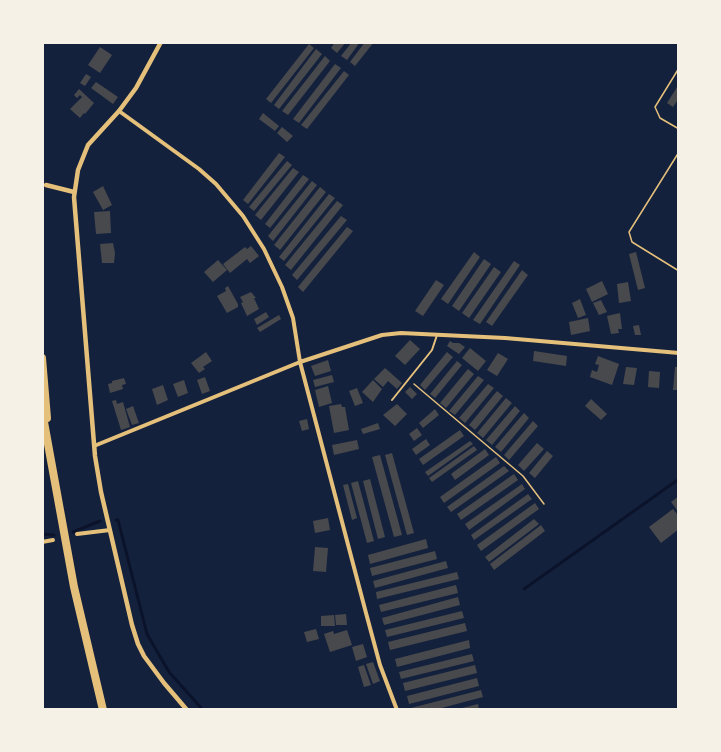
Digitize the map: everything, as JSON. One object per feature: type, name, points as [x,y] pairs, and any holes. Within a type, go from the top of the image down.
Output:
[{"type":"highway","points":[[42,358],[50,459]]},
{"type":"highway","points":[[42,411],[74,587],[103,710]]},
{"type":"street","points":[[161,42],[136,88],[119,111],[88,145],[78,171],[74,192],[94,446],[110,530],[138,644],[152,668],[187,710]]},
{"type":"street","points":[[119,111],[216,184],[243,216],[264,249],[282,287],[293,318],[300,362],[380,665],[396,710]]},
{"type":"street","points":[[46,185],[74,192]]},
{"type":"street","points":[[94,446],[300,362],[382,335],[401,333],[505,338],[679,353]]},
{"type":"street","points":[[77,534],[110,530]]},
{"type":"street","points":[[42,542],[52,540]]},
{"type":"lane","points":[[392,400],[432,350],[437,335]]},
{"type":"path","points":[[679,68],[655,107],[660,118],[679,129]]},
{"type":"path","points":[[679,152],[629,232],[632,242],[679,271]]},
{"type":"path","points":[[408,380],[523,476],[544,504]]},
{"type":"building","points":[[335,42],[346,42],[337,53],[331,48]]},
{"type":"building","points":[[352,42],[360,42],[347,60],[341,56]]},
{"type":"building","points":[[365,42],[374,42],[355,66],[350,62]]},
{"type":"building","points":[[309,44],[314,48],[271,103],[266,99]]},
{"type":"building","points":[[100,47],[112,55],[100,73],[88,65]]},
{"type":"building","points":[[316,49],[322,54],[279,109],[274,105]]},
{"type":"building","points":[[325,56],[330,61],[288,115],[282,111]]},
{"type":"building","points":[[335,64],[341,68],[299,123],[293,119]]},
{"type":"building","points":[[344,71],[349,75],[307,129],[301,125]]},
{"type":"building","points":[[86,74],[91,77],[85,86],[80,83]]},
{"type":"building","points":[[96,82],[118,97],[113,104],[91,88]]},
{"type":"building","points":[[679,84],[679,98],[673,107],[667,103]]},
{"type":"building","points":[[79,89],[94,103],[80,118],[70,109],[82,97],[80,95],[77,98],[74,95]]},
{"type":"building","points":[[263,113],[279,126],[275,131],[259,119]]},
{"type":"building","points":[[282,127],[293,136],[287,142],[277,133]]},
{"type":"building","points":[[279,153],[285,157],[248,204],[243,200]]},
{"type":"building","points":[[287,161],[292,165],[254,211],[249,207]]},
{"type":"building","points":[[293,168],[299,172],[261,220],[255,215]]},
{"type":"building","points":[[303,175],[309,179],[270,228],[265,224]]},
{"type":"building","points":[[312,181],[317,185],[273,241],[268,236]]},
{"type":"building","points":[[103,186],[112,205],[103,210],[93,192]]},
{"type":"building","points":[[320,187],[326,192],[280,250],[274,245]]},
{"type":"building","points":[[329,194],[335,198],[284,261],[279,257]]},
{"type":"building","points":[[337,201],[343,205],[291,270],[285,265]]},
{"type":"building","points":[[110,211],[111,233],[96,234],[94,212]]},
{"type":"building","points":[[341,216],[347,220],[297,280],[292,275]]},
{"type":"building","points":[[347,227],[353,231],[303,292],[298,287]]},
{"type":"building","points":[[113,243],[114,263],[102,263],[100,244]]},
{"type":"building","points":[[251,246],[259,256],[250,263],[247,259],[230,273],[223,264],[245,247],[247,249]]},
{"type":"building","points":[[474,252],[480,257],[448,304],[441,299]]},
{"type":"building","points":[[636,252],[645,288],[638,290],[629,254]]},
{"type":"building","points":[[484,259],[491,264],[459,311],[452,306]]},
{"type":"building","points":[[218,260],[227,270],[213,282],[204,272]]},
{"type":"building","points":[[514,261],[520,265],[480,324],[473,320]]},
{"type":"building","points":[[494,267],[501,272],[469,318],[462,313]]},
{"type":"building","points":[[522,270],[528,275],[492,326],[486,322]]},
{"type":"building","points":[[436,280],[444,285],[423,316],[415,311]]},
{"type":"building","points":[[602,281],[608,294],[592,302],[586,289]]},
{"type":"building","points":[[628,282],[631,301],[619,303],[617,284]]},
{"type":"building","points":[[228,286],[238,307],[227,313],[217,296],[226,291],[225,288]]},
{"type":"building","points":[[251,292],[256,298],[254,298],[259,309],[247,316],[240,297]]},
{"type":"building","points":[[580,299],[586,315],[578,318],[572,303]]},
{"type":"building","points":[[601,300],[607,312],[599,315],[593,303]]},
{"type":"building","points":[[266,312],[269,317],[257,325],[254,319]]},
{"type":"building","points":[[620,313],[622,329],[618,329],[619,333],[611,334],[607,316]]},
{"type":"building","points":[[279,315],[281,319],[260,332],[257,328]]},
{"type":"building","points":[[588,318],[590,331],[571,335],[569,322]]},
{"type":"building","points":[[639,325],[641,335],[635,335],[633,326]]},
{"type":"building","points":[[410,340],[420,349],[405,365],[395,356]]},
{"type":"building","points":[[450,341],[465,347],[459,354],[447,346]]},
{"type":"building","points":[[470,348],[486,361],[478,371],[462,358]]},
{"type":"building","points":[[534,351],[567,356],[566,366],[533,361]]},
{"type":"building","points":[[206,352],[212,361],[199,373],[191,363]]},
{"type":"building","points":[[447,352],[453,357],[425,390],[420,385]]},
{"type":"building","points":[[498,353],[508,359],[497,376],[487,370]]},
{"type":"building","points":[[598,356],[619,364],[612,385],[590,377],[592,370],[597,372],[599,365],[595,364]]},
{"type":"building","points":[[328,360],[331,371],[315,376],[311,366]]},
{"type":"building","points":[[457,361],[462,365],[435,398],[430,394]]},
{"type":"building","points":[[626,367],[637,368],[634,385],[623,384]]},
{"type":"building","points":[[675,367],[679,367],[679,390],[673,390]]},
{"type":"building","points":[[385,368],[402,383],[397,389],[388,381],[383,387],[374,379]]},
{"type":"building","points":[[468,369],[474,374],[446,408],[440,403]]},
{"type":"building","points":[[649,371],[660,372],[659,388],[648,387]]},
{"type":"building","points":[[332,375],[334,382],[315,387],[313,380]]},
{"type":"building","points":[[478,376],[484,380],[455,415],[449,411]]},
{"type":"building","points":[[205,377],[210,391],[202,394],[197,380]]},
{"type":"building","points":[[124,378],[126,384],[122,385],[123,389],[110,393],[108,384]]},
{"type":"building","points":[[184,380],[188,393],[178,397],[173,384]]},
{"type":"building","points":[[373,380],[382,389],[373,402],[362,392]]},
{"type":"building","points":[[488,384],[494,388],[465,423],[459,418]]},
{"type":"building","points":[[163,385],[168,400],[157,405],[152,389]]},
{"type":"building","points":[[328,386],[332,403],[319,407],[315,390]]},
{"type":"building","points":[[410,387],[417,394],[412,399],[405,392]]},
{"type":"building","points":[[357,388],[363,403],[355,406],[349,391]]},
{"type":"building","points":[[497,391],[503,396],[475,430],[469,425]]},
{"type":"building","points":[[506,398],[512,403],[483,438],[477,433]]},
{"type":"building","points":[[591,399],[607,414],[601,420],[585,406]]},
{"type":"building","points":[[116,400],[117,404],[123,402],[130,427],[121,430],[112,401]]},
{"type":"building","points":[[341,404],[345,407],[349,430],[334,433],[329,406]]},
{"type":"building","points":[[397,404],[407,414],[395,426],[383,415]]},
{"type":"building","points":[[133,406],[139,423],[132,425],[126,409]]},
{"type":"building","points":[[515,406],[520,411],[492,445],[486,440]]},
{"type":"building","points":[[435,409],[439,415],[423,428],[419,423]]},
{"type":"building","points":[[524,413],[529,418],[501,452],[495,447]]},
{"type":"building","points":[[307,419],[309,429],[302,431],[299,421]]},
{"type":"building","points":[[533,421],[538,426],[509,460],[504,455]]},
{"type":"building","points":[[378,423],[380,429],[363,434],[361,429]]},
{"type":"building","points":[[417,428],[422,435],[414,441],[409,434]]},
{"type":"building","points":[[460,430],[464,436],[423,465],[419,459]]},
{"type":"building","points":[[426,439],[430,445],[416,455],[412,449]]},
{"type":"building","points":[[357,440],[359,449],[334,455],[332,445]]},
{"type":"building","points":[[470,441],[473,444],[428,476],[425,472]]},
{"type":"building","points":[[537,443],[544,449],[524,471],[518,465]]},
{"type":"building","points":[[474,446],[477,450],[432,482],[429,478]]},
{"type":"building","points":[[485,449],[489,455],[455,480],[451,474]]},
{"type":"building","points":[[547,451],[553,456],[535,478],[529,473]]},
{"type":"building","points":[[392,453],[414,533],[407,535],[385,455]]},
{"type":"building","points":[[380,455],[402,535],[394,537],[372,457]]},
{"type":"building","points":[[496,457],[500,463],[444,503],[440,497]]},
{"type":"building","points":[[504,466],[509,471],[451,512],[447,507]]},
{"type":"building","points":[[514,474],[518,480],[461,520],[457,514]]},
{"type":"building","points":[[370,479],[385,537],[378,539],[363,481]]},
{"type":"building","points":[[358,481],[374,541],[367,543],[351,483]]},
{"type":"building","points":[[348,484],[357,518],[352,520],[343,485]]},
{"type":"building","points":[[522,484],[525,489],[469,530],[465,524]]},
{"type":"building","points":[[528,494],[532,499],[474,540],[471,535]]},
{"type":"building","points":[[679,496],[679,513],[671,502]]},
{"type":"building","points":[[535,503],[539,509],[481,551],[477,545]]},
{"type":"building","points":[[673,509],[677,514],[679,513],[679,529],[661,543],[649,527]]},
{"type":"building","points":[[328,518],[330,530],[315,533],[313,521]]},
{"type":"building","points":[[534,519],[539,524],[489,562],[485,557]]},
{"type":"building","points":[[541,525],[545,531],[494,570],[490,564]]},
{"type":"building","points":[[426,539],[428,548],[370,564],[368,555]]},
{"type":"building","points":[[315,547],[328,548],[326,572],[313,571]]},
{"type":"building","points":[[435,551],[437,559],[372,576],[370,568]]},
{"type":"building","points":[[446,561],[448,568],[375,588],[373,581]]},
{"type":"building","points":[[457,572],[459,579],[377,599],[376,592]]},
{"type":"building","points":[[456,585],[458,593],[381,612],[379,605]]},
{"type":"building","points":[[458,597],[460,605],[384,625],[382,618]]},
{"type":"building","points":[[462,611],[464,618],[387,637],[385,630]]},
{"type":"building","points":[[346,614],[347,625],[336,625],[335,615]]},
{"type":"building","points":[[334,615],[335,626],[321,626],[321,616]]},
{"type":"building","points":[[465,623],[467,631],[390,650],[388,642]]},
{"type":"building","points":[[316,629],[319,639],[307,642],[304,632]]},
{"type":"building","points":[[347,630],[352,645],[330,652],[324,634]]},
{"type":"building","points":[[469,640],[470,648],[397,667],[395,659]]},
{"type":"building","points":[[363,644],[367,657],[356,661],[352,647]]},
{"type":"building","points":[[472,654],[474,661],[401,679],[399,672]]},
{"type":"building","points":[[373,662],[380,681],[373,684],[366,664]]},
{"type":"building","points":[[364,665],[371,685],[364,687],[358,667]]},
{"type":"building","points":[[475,665],[477,673],[405,691],[403,683]]},
{"type":"building","points":[[477,678],[479,686],[409,704],[407,696]]},
{"type":"building","points":[[481,690],[483,697],[434,710],[412,710],[411,708]]},
{"type":"building","points":[[478,704],[479,710],[458,709]]},
{"type":"waterway","points":[[524,589],[679,479]]},
{"type":"waterway","points":[[116,520],[118,520],[147,634],[169,672],[203,710]]},
{"type":"waterway","points":[[73,532],[100,521]]},
{"type":"waterway","points":[[42,534],[54,535]]}]
